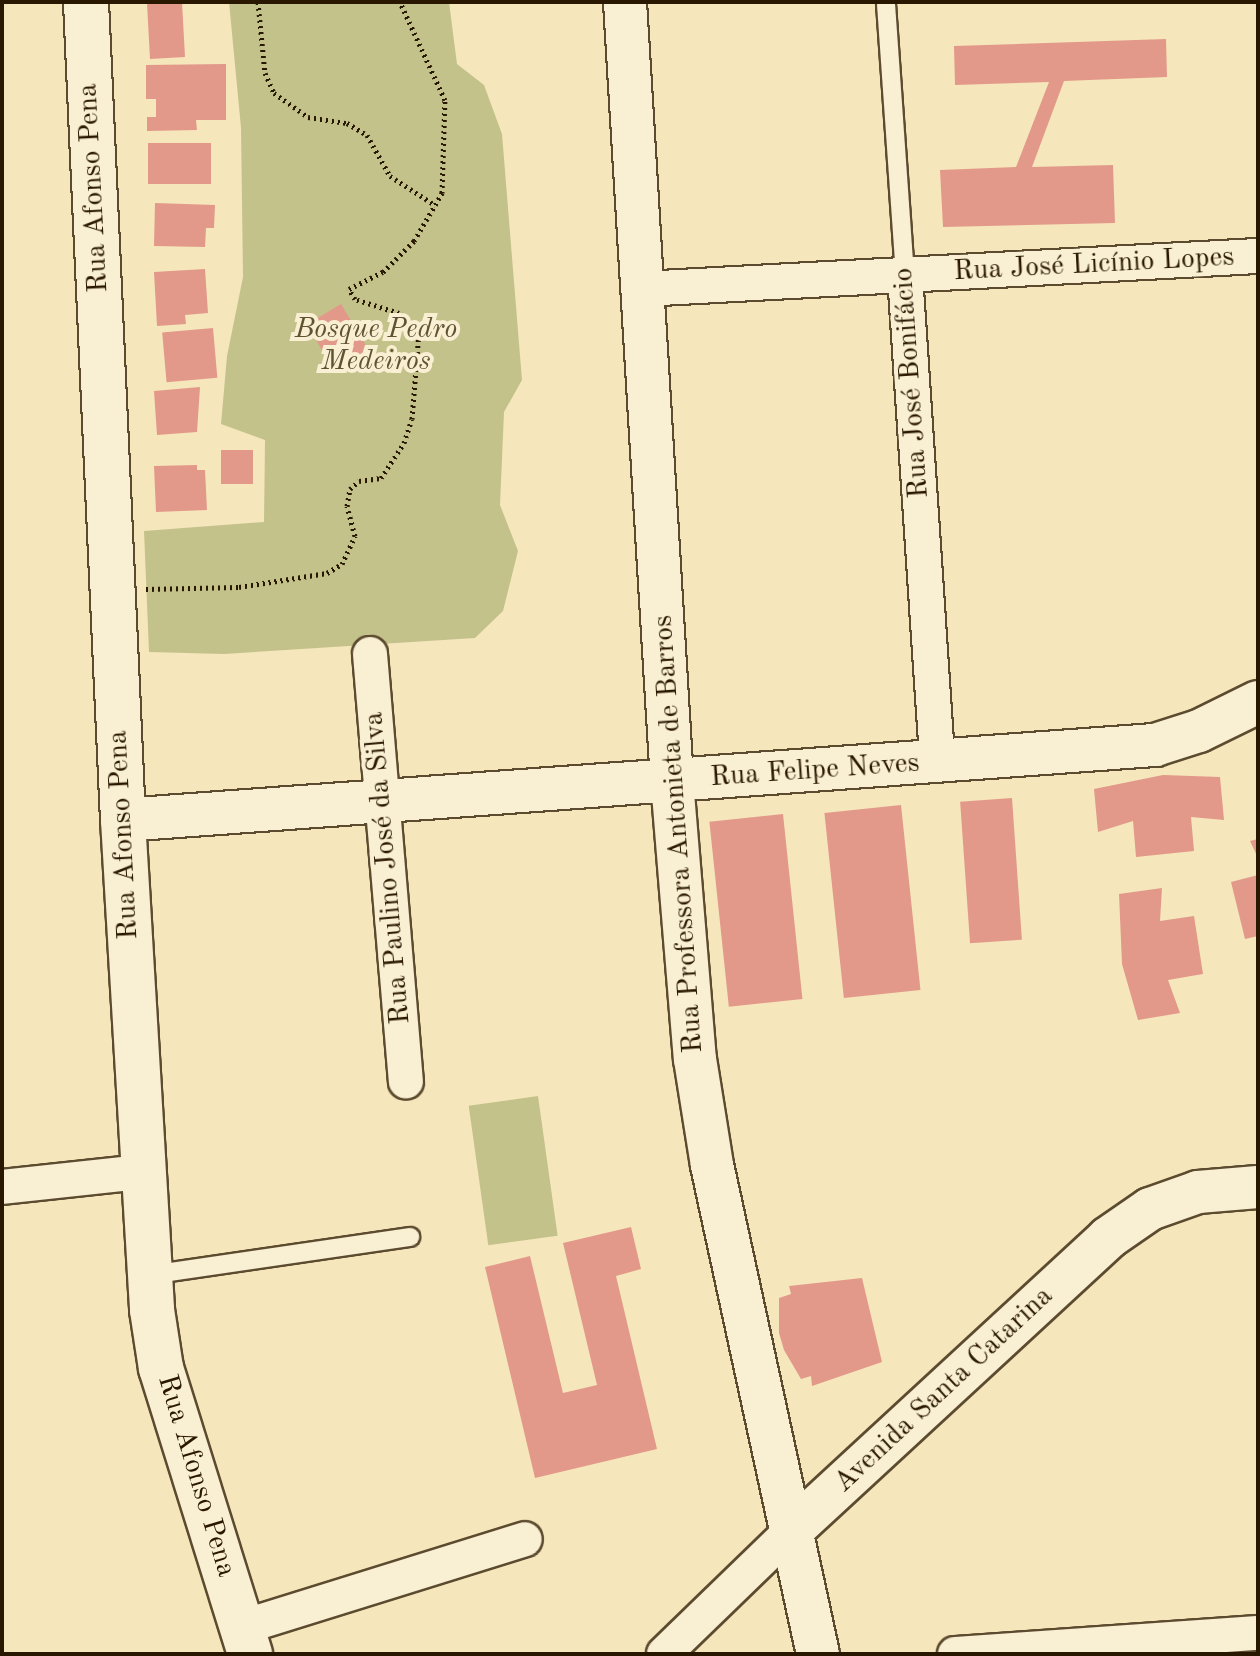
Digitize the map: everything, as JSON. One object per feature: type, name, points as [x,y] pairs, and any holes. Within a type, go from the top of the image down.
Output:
[{"type":"main road","name":"Rua Afonso Pena","points":[[86,2],[123,820],[149,1275],[161,1368],[247,1641]]},
{"type":"street","name":"Rua Professora Antonieta de Barros","points":[[625,2],[672,781],[704,1127],[818,1654]]},
{"type":"street","name":"Rua José Licínio Lopes","points":[[642,289],[1258,256]]},
{"type":"street","name":"Rua José Bonifácio","points":[[905,275],[937,763]]},
{"type":"street","name":"Rua Paulino José da Silva","points":[[370,654],[406,1081]]},
{"type":"street","name":"Rua Felipe Neves","points":[[123,820],[1155,745],[1199,731],[1258,702]]},
{"type":"street","points":[[2,1187],[141,1172]]},
{"type":"street","name":"Avenida Santa Catarina","points":[[664,1654],[792,1530],[1108,1238],[1150,1209],[1198,1192],[1258,1187]]},
{"type":"street","points":[[247,1641],[525,1539]]},
{"type":"street","points":[[955,1654],[1258,1633]]},
{"type":"lane","name":"Rua José Bonifácio","points":[[886,4],[905,275]]},
{"type":"lane","points":[[149,1275],[410,1237]]},
{"type":"path","points":[[258,2],[265,73],[274,93],[308,117],[347,123],[367,135],[390,176],[435,205]]},
{"type":"path","points":[[133,590],[239,587],[312,576],[342,564],[355,536],[347,506],[350,489],[359,481],[381,478],[412,419],[419,332],[399,313],[355,299],[349,289],[383,272],[414,241],[435,205],[446,167],[445,100],[400,2]]},
{"type":"green space","name":"Bosque Pedro Medeiros","points":[[229,2],[449,2],[457,64],[484,85],[502,134],[522,380],[504,412],[500,505],[518,551],[503,611],[475,638],[224,654],[149,652],[144,531],[264,522],[265,440],[221,424],[227,356],[243,277],[241,128]]},
{"type":"green space","points":[[538,1096],[558,1236],[488,1245],[469,1106]]},
{"type":"building","points":[[182,2],[185,57],[150,59],[147,3]]},
{"type":"building","points":[[1166,39],[1167,77],[1064,81],[1032,167],[1113,165],[1115,223],[943,227],[940,170],[1016,167],[1049,82],[955,85],[954,46]]},
{"type":"building","points":[[226,64],[226,120],[196,120],[197,130],[147,131],[147,117],[156,117],[156,99],[146,99],[146,65]]},
{"type":"building","points":[[148,143],[211,143],[211,184],[148,184]]},
{"type":"building","points":[[155,203],[215,205],[214,228],[206,228],[205,247],[154,246]]},
{"type":"building","points":[[205,269],[208,313],[185,315],[186,324],[157,326],[154,272]]},
{"type":"building","points":[[341,304],[370,352],[336,373],[307,325]]},
{"type":"building","points":[[213,328],[217,378],[167,382],[162,332]]},
{"type":"building","points":[[200,387],[197,432],[157,435],[154,391]]},
{"type":"building","points":[[221,450],[253,450],[253,484],[221,484]]},
{"type":"building","points":[[197,465],[197,470],[205,470],[207,510],[156,512],[154,466]]},
{"type":"building","points":[[1163,775],[1220,777],[1224,820],[1191,817],[1194,851],[1136,857],[1133,821],[1098,832],[1094,789]]},
{"type":"building","points":[[1012,798],[1022,940],[970,943],[960,802]]},
{"type":"building","points":[[901,805],[920,990],[844,998],[824,813]]},
{"type":"building","points":[[783,814],[802,999],[729,1007],[709,822]]},
{"type":"building","points":[[1258,839],[1258,858],[1250,841]]},
{"type":"building","points":[[1258,875],[1258,936],[1245,939],[1231,882]]},
{"type":"building","points":[[1162,888],[1160,921],[1194,916],[1203,974],[1168,980],[1180,1013],[1138,1020],[1122,964],[1119,894]]},
{"type":"building","points":[[631,1227],[641,1269],[616,1276],[657,1449],[535,1478],[485,1267],[530,1256],[563,1393],[597,1385],[563,1243]]},
{"type":"building","points":[[862,1278],[882,1362],[812,1386],[811,1376],[801,1379],[784,1350],[779,1333],[779,1298],[791,1294],[789,1286]]}]
